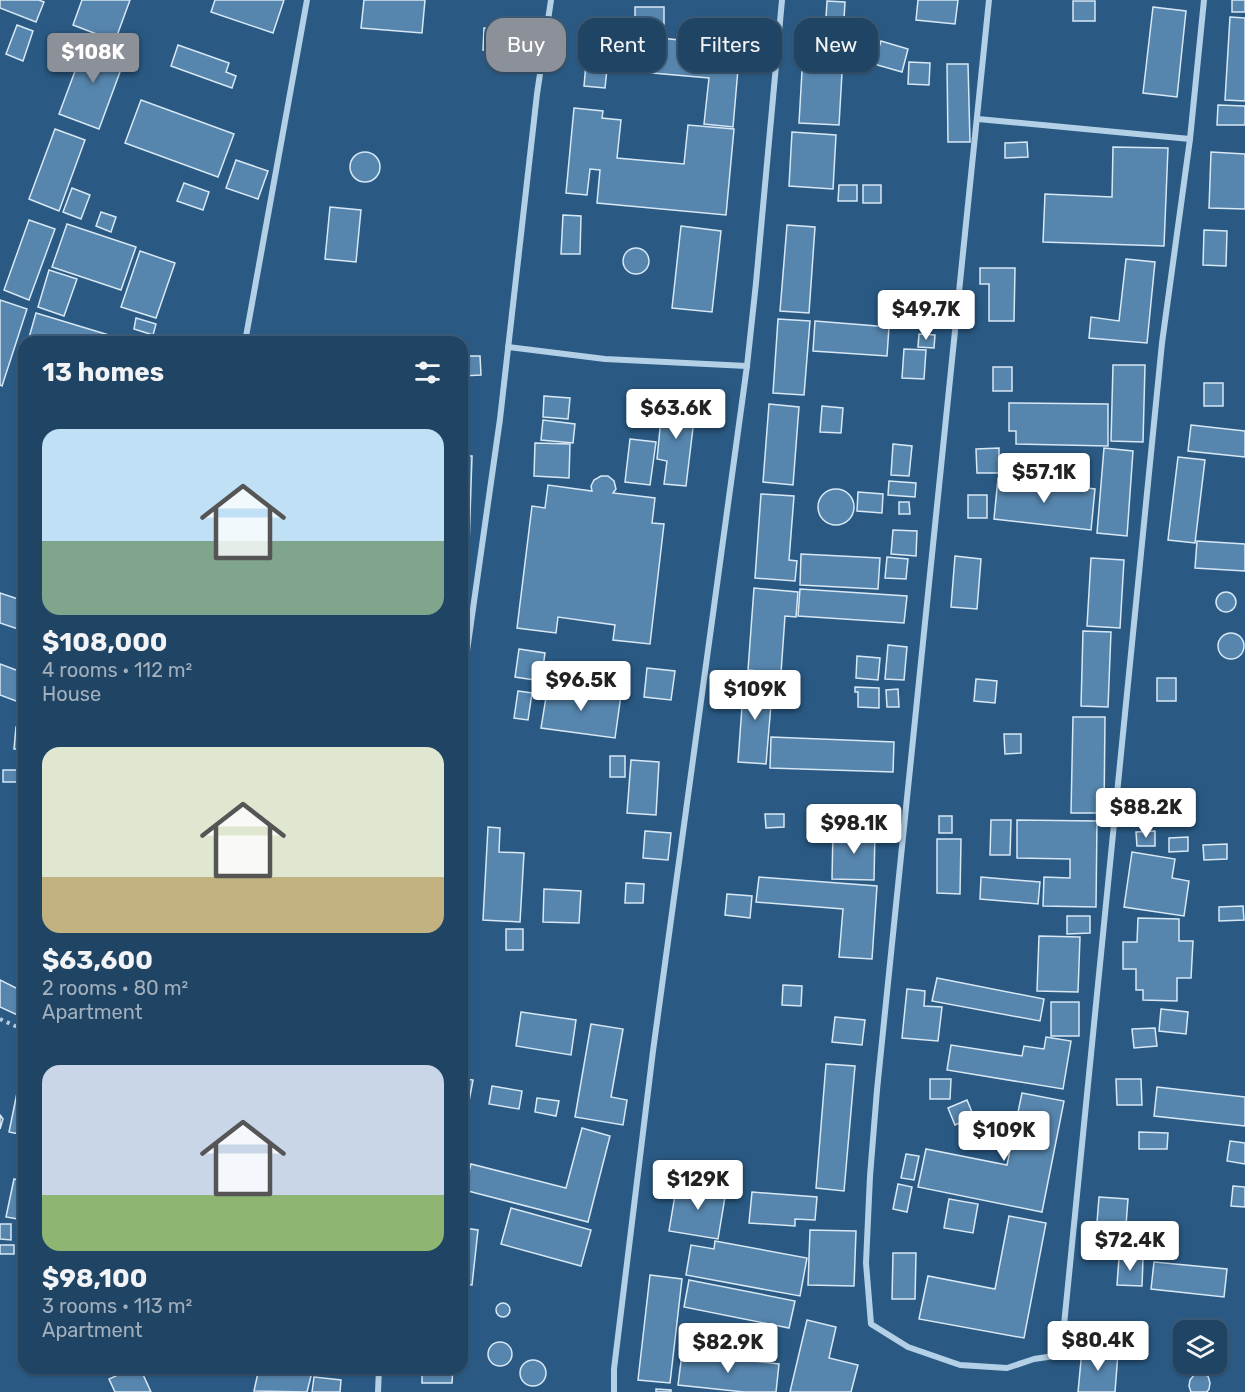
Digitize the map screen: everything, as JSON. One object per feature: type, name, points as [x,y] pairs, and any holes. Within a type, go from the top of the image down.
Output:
[{"type":"street","points":[[246,336],[307,0]]},
{"type":"street","points":[[468,639],[500,419],[537,94],[551,0]]},
{"type":"street","points":[[614,1392],[615,1357],[653,1051],[747,366],[782,0]]},
{"type":"street","points":[[988,0],[978,119],[877,1090],[866,1263],[871,1324],[908,1347],[960,1365],[1007,1368],[1034,1359],[1061,1355],[1162,343],[1190,139],[1204,0]]},
{"type":"street","points":[[978,119],[1190,139]]},
{"type":"street","points":[[508,347],[605,358],[747,366]]},
{"type":"street","points":[[468,607],[472,608]]},
{"type":"street","points":[[378,1392],[379,1374]]},
{"type":"path","points":[[0,1019],[18,1027]]},
{"type":"building","points":[[0,0],[44,2],[36,22],[0,8]]},
{"type":"building","points":[[82,0],[130,0],[115,41],[73,25]]},
{"type":"building","points":[[215,0],[284,0],[273,33],[211,12]]},
{"type":"building","points":[[364,0],[425,0],[422,33],[361,28]]},
{"type":"building","points":[[918,0],[958,0],[955,24],[916,20]]},
{"type":"building","points":[[1232,0],[1245,0],[1245,12],[1232,12]]},
{"type":"building","points":[[827,1],[845,2],[844,18],[826,18]]},
{"type":"building","points":[[1073,1],[1095,1],[1095,21],[1073,21]]},
{"type":"building","points":[[635,7],[664,7],[664,18],[635,18]]},
{"type":"building","points":[[1153,7],[1186,11],[1177,97],[1143,93]]},
{"type":"building","points":[[1230,17],[1245,18],[1245,101],[1225,100]]},
{"type":"building","points":[[17,25],[33,31],[23,61],[6,54]]},
{"type":"building","points":[[484,28],[486,28],[486,50],[483,50]]},
{"type":"building","points":[[87,39],[127,53],[99,129],[59,114]]},
{"type":"building","points":[[666,39],[678,40],[678,72],[738,72],[733,127],[704,124],[709,78],[641,72],[666,72]]},
{"type":"building","points":[[881,41],[908,49],[902,72],[878,65]]},
{"type":"building","points":[[178,45],[229,63],[226,72],[236,76],[232,88],[171,66]]},
{"type":"building","points":[[909,62],[930,63],[929,85],[908,84]]},
{"type":"building","points":[[947,64],[968,64],[970,142],[948,142]]},
{"type":"building","points":[[585,72],[607,72],[605,88],[584,86]]},
{"type":"building","points":[[802,72],[842,73],[839,125],[799,123]]},
{"type":"building","points":[[141,100],[234,134],[218,177],[125,143]]},
{"type":"building","points":[[1218,105],[1245,106],[1245,125],[1217,125]]},
{"type":"building","points":[[574,108],[603,111],[602,118],[621,120],[617,158],[684,164],[688,125],[734,129],[726,215],[597,203],[600,170],[590,169],[587,195],[566,193]]},
{"type":"building","points":[[55,129],[85,140],[59,211],[29,199]]},
{"type":"building","points":[[792,132],[836,135],[833,189],[789,186]]},
{"type":"building","points":[[1027,142],[1028,157],[1005,158],[1005,143]]},
{"type":"building","points":[[1113,147],[1168,148],[1164,246],[1043,242],[1045,194],[1112,197]]},
{"type":"building","points":[[365,152],[371,153],[379,161],[379,173],[371,181],[365,182],[359,181],[351,173],[350,167],[351,161],[359,153]]},
{"type":"building","points":[[1211,152],[1245,154],[1245,209],[1209,208]]},
{"type":"building","points":[[236,160],[268,171],[258,199],[226,188]]},
{"type":"building","points":[[184,183],[209,192],[203,210],[177,201]]},
{"type":"building","points":[[839,185],[857,185],[857,201],[838,201]]},
{"type":"building","points":[[863,185],[881,185],[881,203],[863,203]]},
{"type":"building","points":[[72,188],[90,195],[81,219],[63,212]]},
{"type":"building","points":[[330,207],[361,210],[356,262],[325,259]]},
{"type":"building","points":[[101,212],[116,217],[111,232],[96,226]]},
{"type":"building","points":[[563,215],[581,216],[580,254],[561,254]]},
{"type":"building","points":[[29,220],[55,229],[29,300],[4,290]]},
{"type":"building","points":[[67,224],[136,247],[121,290],[52,267]]},
{"type":"building","points":[[787,225],[815,227],[809,313],[780,311]]},
{"type":"building","points":[[681,226],[721,231],[712,312],[672,308]]},
{"type":"building","points":[[1204,230],[1227,231],[1226,266],[1203,265]]},
{"type":"building","points":[[636,248],[645,252],[649,261],[645,270],[636,274],[627,270],[623,261],[627,252]]},
{"type":"building","points":[[140,251],[175,263],[156,318],[121,307]]},
{"type":"building","points":[[1126,259],[1155,262],[1147,343],[1089,338],[1091,317],[1119,321]]},
{"type":"building","points":[[980,268],[1015,268],[1014,321],[989,321],[989,284],[980,284]]},
{"type":"building","points":[[49,270],[77,279],[64,316],[38,307]]},
{"type":"building","points":[[0,300],[27,309],[2,386],[0,385]]},
{"type":"building","points":[[917,311],[935,313],[934,327],[916,326]]},
{"type":"building","points":[[36,313],[112,336],[29,336]]},
{"type":"building","points":[[136,318],[156,324],[153,335],[134,329]]},
{"type":"building","points":[[778,319],[810,321],[804,395],[773,393]]},
{"type":"building","points":[[815,321],[889,327],[887,356],[813,351]]},
{"type":"building","points":[[919,334],[935,335],[934,348],[918,347]]},
{"type":"building","points":[[904,349],[926,350],[924,379],[902,378]]},
{"type":"building","points":[[468,356],[480,356],[481,375],[468,376]]},
{"type":"building","points":[[1113,365],[1145,365],[1143,442],[1111,441]]},
{"type":"building","points":[[993,367],[1012,367],[1012,391],[993,391]]},
{"type":"building","points":[[1204,383],[1223,383],[1223,406],[1204,406]]},
{"type":"building","points":[[544,396],[570,398],[568,419],[543,417]]},
{"type":"building","points":[[663,399],[696,403],[686,486],[664,484],[667,461],[657,459]]},
{"type":"building","points":[[1009,403],[1108,404],[1108,446],[1016,444],[1016,431],[1009,431]]},
{"type":"building","points":[[769,404],[799,407],[793,485],[763,482]]},
{"type":"building","points":[[822,406],[843,408],[841,433],[820,432]]},
{"type":"building","points":[[543,420],[575,424],[573,443],[541,440]]},
{"type":"building","points":[[1191,425],[1245,431],[1245,457],[1188,451]]},
{"type":"building","points":[[630,439],[656,442],[650,485],[625,482]]},
{"type":"building","points":[[535,443],[570,444],[569,478],[534,476]]},
{"type":"building","points":[[893,444],[912,446],[909,476],[891,475]]},
{"type":"building","points":[[999,448],[999,473],[977,473],[976,449]]},
{"type":"building","points":[[1104,448],[1133,451],[1127,536],[1097,533]]},
{"type":"building","points":[[468,456],[472,456],[468,575]]},
{"type":"building","points":[[1178,457],[1205,460],[1195,543],[1168,540]]},
{"type":"building","points":[[601,476],[608,476],[614,481],[616,489],[613,493],[655,498],[652,523],[664,524],[650,644],[613,640],[615,625],[558,617],[556,633],[517,628],[532,506],[545,508],[548,485],[592,491],[591,486],[594,480]]},
{"type":"building","points":[[998,478],[1095,489],[1091,530],[994,519]]},
{"type":"building","points":[[889,481],[916,483],[915,497],[888,495]]},
{"type":"building","points":[[836,489],[849,494],[854,507],[849,520],[836,525],[823,520],[818,507],[823,494]]},
{"type":"building","points":[[858,492],[883,494],[882,513],[857,511]]},
{"type":"building","points":[[761,494],[794,496],[789,560],[797,561],[795,581],[755,578]]},
{"type":"building","points":[[968,495],[987,495],[987,518],[968,518]]},
{"type":"building","points":[[899,502],[909,502],[910,514],[899,514]]},
{"type":"building","points":[[893,530],[917,531],[916,556],[891,554]]},
{"type":"building","points":[[1197,541],[1245,544],[1245,571],[1195,568]]},
{"type":"building","points":[[801,554],[880,558],[878,589],[800,585]]},
{"type":"building","points":[[955,556],[981,559],[977,609],[951,607]]},
{"type":"building","points":[[887,557],[908,559],[906,579],[885,578]]},
{"type":"building","points":[[1091,558],[1124,560],[1120,628],[1087,626]]},
{"type":"building","points":[[754,588],[798,592],[796,617],[785,616],[781,673],[748,670]]},
{"type":"building","points":[[800,589],[907,596],[904,623],[798,616]]},
{"type":"building","points":[[1226,592],[1233,595],[1236,602],[1233,609],[1226,612],[1219,609],[1216,602],[1219,595]]},
{"type":"building","points":[[0,593],[18,599],[18,629],[0,623]]},
{"type":"building","points":[[1083,631],[1111,632],[1108,707],[1081,706]]},
{"type":"building","points":[[1231,633],[1240,637],[1244,646],[1240,655],[1231,659],[1222,655],[1218,646],[1222,637]]},
{"type":"building","points":[[888,645],[907,647],[904,680],[885,679]]},
{"type":"building","points":[[519,649],[545,653],[541,681],[515,677]]},
{"type":"building","points":[[857,656],[880,658],[878,680],[856,678]]},
{"type":"building","points":[[0,664],[18,671],[18,702],[0,695]]},
{"type":"building","points":[[647,668],[675,671],[671,700],[644,697]]},
{"type":"building","points":[[1157,678],[1176,678],[1176,701],[1157,701]]},
{"type":"building","points":[[744,679],[773,681],[766,764],[738,762]]},
{"type":"building","points":[[976,679],[997,681],[995,703],[974,701]]},
{"type":"building","points":[[548,685],[621,695],[615,738],[541,728]]},
{"type":"building","points":[[855,687],[879,688],[879,708],[858,707],[858,692],[855,692]]},
{"type":"building","points":[[898,689],[899,707],[887,707],[886,690]]},
{"type":"building","points":[[518,691],[532,693],[528,720],[514,718]]},
{"type":"building","points":[[1073,717],[1105,717],[1104,813],[1071,813]]},
{"type":"building","points":[[16,727],[18,727],[18,749],[14,749]]},
{"type":"building","points":[[1004,734],[1021,734],[1021,753],[1005,754]]},
{"type":"building","points":[[771,737],[894,742],[893,772],[770,768]]},
{"type":"building","points":[[610,756],[625,756],[625,777],[610,777]]},
{"type":"building","points":[[631,760],[659,762],[656,815],[627,813]]},
{"type":"building","points":[[3,770],[17,770],[17,782],[3,782]]},
{"type":"building","points":[[765,814],[784,814],[784,827],[766,828]]},
{"type":"building","points":[[939,816],[952,816],[952,833],[939,833]]},
{"type":"building","points":[[991,820],[1011,820],[1010,855],[990,855]]},
{"type":"building","points":[[1017,820],[1097,821],[1096,907],[1043,906],[1044,877],[1070,878],[1070,859],[1017,858]]},
{"type":"building","points":[[488,827],[500,828],[499,852],[524,853],[520,922],[483,920]]},
{"type":"building","points":[[833,830],[875,831],[874,880],[832,879]]},
{"type":"building","points":[[645,831],[671,833],[668,860],[643,858]]},
{"type":"building","points":[[1155,831],[1155,846],[1137,846],[1136,832]]},
{"type":"building","points":[[1188,837],[1188,851],[1169,852],[1169,838]]},
{"type":"building","points":[[937,839],[961,839],[960,894],[937,893]]},
{"type":"building","points":[[1227,844],[1227,859],[1204,860],[1203,845]]},
{"type":"building","points":[[1132,852],[1175,859],[1172,878],[1189,881],[1184,916],[1124,907]]},
{"type":"building","points":[[759,877],[877,886],[872,959],[839,957],[843,909],[756,902]]},
{"type":"building","points":[[981,877],[1040,882],[1038,904],[980,899]]},
{"type":"building","points":[[626,883],[644,884],[643,903],[625,903]]},
{"type":"building","points":[[544,889],[581,891],[579,923],[543,922]]},
{"type":"building","points":[[727,894],[752,896],[750,918],[725,915]]},
{"type":"building","points":[[1243,906],[1244,920],[1219,921],[1219,907]]},
{"type":"building","points":[[1067,916],[1090,916],[1090,933],[1067,934]]},
{"type":"building","points":[[1138,918],[1179,919],[1179,941],[1193,941],[1191,978],[1177,978],[1177,1001],[1143,1000],[1143,990],[1136,990],[1136,969],[1123,969],[1123,942],[1137,942]]},
{"type":"building","points":[[506,929],[523,929],[523,950],[506,950]]},
{"type":"building","points":[[1039,936],[1080,937],[1078,992],[1037,991]]},
{"type":"building","points":[[937,978],[1044,999],[1040,1021],[932,1001]]},
{"type":"building","points":[[0,980],[18,989],[18,1015],[0,1007]]},
{"type":"building","points":[[783,985],[802,986],[801,1006],[782,1005]]},
{"type":"building","points":[[907,989],[925,991],[924,1006],[942,1007],[938,1041],[902,1038]]},
{"type":"building","points":[[1051,1002],[1079,1002],[1079,1036],[1051,1036]]},
{"type":"building","points":[[1161,1009],[1188,1012],[1186,1034],[1159,1031]]},
{"type":"building","points":[[521,1012],[576,1020],[571,1055],[516,1046]]},
{"type":"building","points":[[835,1017],[865,1020],[862,1045],[832,1042]]},
{"type":"building","points":[[591,1024],[623,1029],[611,1097],[627,1100],[623,1125],[575,1117]]},
{"type":"building","points":[[1155,1028],[1157,1046],[1134,1048],[1132,1029]]},
{"type":"building","points":[[1046,1037],[1071,1041],[1063,1089],[947,1070],[951,1045],[1022,1056],[1024,1046],[1044,1049]]},
{"type":"building","points":[[826,1064],[855,1066],[844,1191],[816,1188]]},
{"type":"building","points":[[468,1079],[473,1080],[468,1106]]},
{"type":"building","points":[[930,1079],[951,1079],[950,1099],[930,1099]]},
{"type":"building","points":[[1116,1079],[1141,1079],[1142,1105],[1117,1105]]},
{"type":"building","points":[[492,1086],[522,1091],[519,1109],[489,1104]]},
{"type":"building","points":[[1157,1087],[1245,1097],[1245,1126],[1154,1116]]},
{"type":"building","points":[[17,1093],[18,1134],[9,1132]]},
{"type":"building","points":[[1022,1093],[1064,1101],[1042,1212],[918,1187],[926,1149],[1007,1165]]},
{"type":"building","points":[[537,1098],[559,1101],[556,1116],[535,1112]]},
{"type":"building","points":[[967,1100],[974,1117],[955,1125],[948,1108]]},
{"type":"building","points":[[582,1128],[610,1136],[588,1222],[468,1191],[468,1175],[471,1164],[566,1188]]},
{"type":"building","points":[[1139,1132],[1168,1133],[1167,1149],[1139,1149]]},
{"type":"building","points":[[1230,1141],[1245,1143],[1245,1164],[1227,1161]]},
{"type":"building","points":[[906,1154],[919,1156],[914,1180],[901,1178]]},
{"type":"building","points":[[14,1179],[18,1180],[18,1219],[6,1217]]},
{"type":"building","points":[[677,1183],[726,1191],[718,1239],[669,1231]]},
{"type":"building","points":[[898,1184],[912,1187],[907,1212],[893,1209]]},
{"type":"building","points":[[1233,1186],[1245,1187],[1245,1207],[1231,1206]]},
{"type":"building","points":[[752,1192],[817,1197],[815,1220],[795,1219],[795,1226],[749,1223]]},
{"type":"building","points":[[1099,1197],[1128,1199],[1124,1251],[1095,1248]]},
{"type":"building","points":[[949,1199],[978,1204],[973,1233],[944,1228]]},
{"type":"building","points":[[511,1208],[591,1230],[581,1266],[501,1244]]},
{"type":"building","points":[[1009,1216],[1046,1223],[1024,1338],[919,1319],[928,1276],[995,1289]]},
{"type":"building","points":[[0,1224],[11,1224],[11,1240],[0,1239]]},
{"type":"building","points":[[468,1229],[478,1230],[472,1285],[468,1285]]},
{"type":"building","points":[[810,1230],[856,1231],[854,1286],[808,1285]]},
{"type":"building","points":[[715,1241],[807,1258],[800,1296],[686,1275],[691,1245],[714,1249]]},
{"type":"building","points":[[0,1245],[14,1245],[14,1254],[0,1254]]},
{"type":"building","points":[[893,1253],[916,1253],[915,1299],[892,1299]]},
{"type":"building","points":[[1119,1258],[1143,1259],[1142,1286],[1117,1285]]},
{"type":"building","points":[[1154,1262],[1227,1269],[1224,1297],[1151,1289]]},
{"type":"building","points":[[650,1275],[682,1279],[670,1383],[638,1380]]},
{"type":"building","points":[[689,1280],[795,1301],[789,1328],[684,1307]]},
{"type":"building","points":[[500,1303],[506,1303],[510,1310],[506,1317],[500,1317],[496,1313],[496,1307]]},
{"type":"building","points":[[807,1320],[836,1327],[829,1358],[858,1365],[851,1392],[790,1392]]},
{"type":"building","points":[[1082,1326],[1100,1327],[1098,1346],[1081,1345]]},
{"type":"building","points":[[500,1342],[508,1346],[512,1354],[508,1362],[500,1366],[492,1362],[488,1354],[492,1346]]},
{"type":"building","points":[[1082,1350],[1118,1353],[1115,1392],[1078,1392]]},
{"type":"building","points":[[682,1353],[779,1364],[776,1392],[744,1392],[678,1385]]},
{"type":"building","points":[[533,1360],[542,1364],[546,1373],[542,1382],[533,1386],[524,1382],[520,1373],[524,1364]]},
{"type":"building","points":[[120,1374],[143,1374],[151,1392],[115,1392],[109,1379]]},
{"type":"building","points":[[258,1374],[312,1374],[307,1392],[254,1391]]},
{"type":"building","points":[[422,1374],[453,1374],[452,1383],[422,1383]]},
{"type":"building","points":[[1194,1375],[1208,1376],[1210,1383],[1207,1392],[1191,1392],[1190,1380]]},
{"type":"building","points":[[314,1377],[341,1380],[340,1392],[312,1392]]},
{"type":"building","points":[[656,1389],[671,1390],[671,1392],[656,1392]]}]
